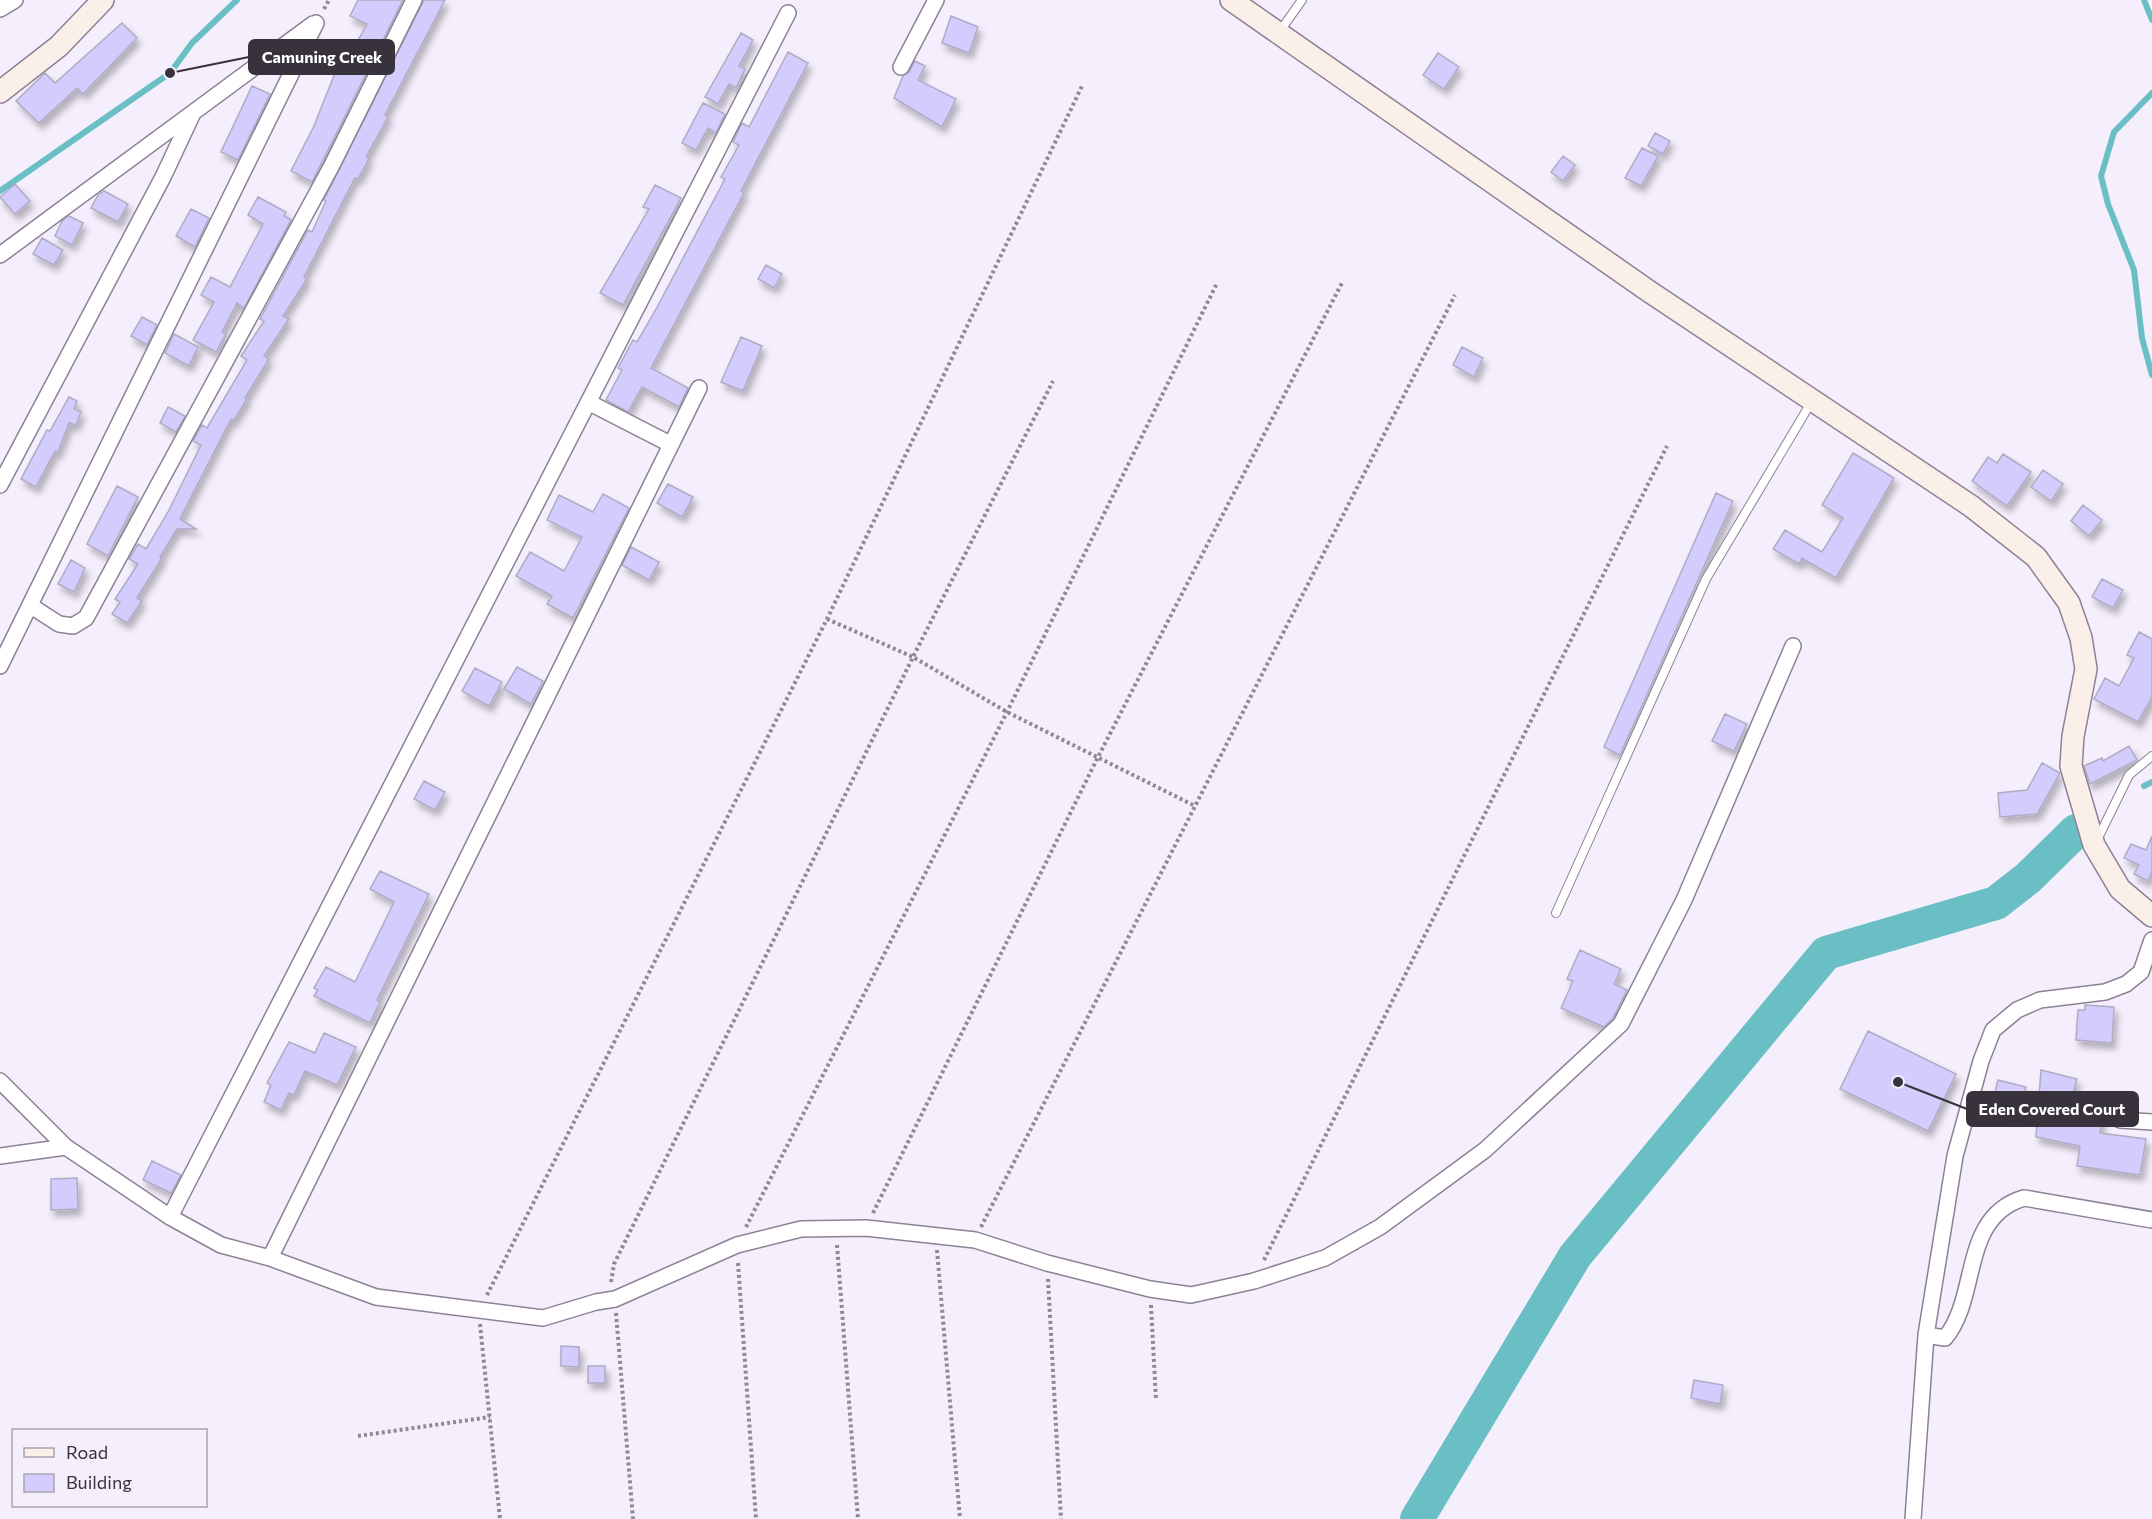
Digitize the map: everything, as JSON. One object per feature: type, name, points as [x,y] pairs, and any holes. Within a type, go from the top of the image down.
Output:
[{"type":"street","points":[[0,9],[15,0]]},
{"type":"street","points":[[0,92],[68,38],[104,0]]},
{"type":"street","points":[[30,606],[59,624],[73,626],[86,618],[332,167],[414,0]]},
{"type":"street","points":[[902,67],[936,0]]},
{"type":"street","points":[[1231,0],[1650,292],[1971,506],[2036,556],[2068,603],[2081,638],[2086,669],[2073,736],[2071,766],[2094,845],[2120,889],[2152,916]]},
{"type":"street","points":[[170,1217],[590,403],[788,13]]},
{"type":"street","points":[[0,268],[3,253],[316,23],[0,666]]},
{"type":"street","points":[[0,484],[163,177],[193,113]]},
{"type":"street","points":[[270,1258],[699,388]]},
{"type":"street","points":[[590,403],[670,444]]},
{"type":"street","points":[[0,1081],[66,1147],[170,1217],[221,1245],[270,1258],[376,1297],[543,1318],[596,1302],[615,1299],[737,1245],[801,1229],[835,1226],[975,1240],[1047,1263],[1150,1289],[1191,1295],[1254,1281],[1324,1258],[1380,1227],[1485,1150],[1622,1024],[1684,900],[1793,646]]},
{"type":"street","points":[[1913,1519],[1926,1335],[1955,1156],[1981,1061],[1993,1030],[2017,1010],[2040,1000],[2105,992],[2126,984],[2141,972],[2152,940]]},
{"type":"street","points":[[2120,1120],[2152,1122]]},
{"type":"street","points":[[0,1156],[66,1147]]},
{"type":"street","points":[[1926,1335],[1945,1338],[1957,1324],[1985,1225],[2012,1201],[2024,1198],[2152,1220]]},
{"type":"lane","points":[[1279,32],[1302,0]]},
{"type":"lane","points":[[1556,913],[1706,579],[1813,400]]},
{"type":"lane","points":[[2094,845],[2129,775],[2152,756]]},
{"type":"path","points":[[500,1519],[479,1310],[827,619],[1083,84]]},
{"type":"path","points":[[866,1228],[1097,759],[1343,281]]},
{"type":"path","points":[[756,1519],[737,1245],[1006,712],[1217,283]]},
{"type":"path","points":[[975,1240],[1455,295]]},
{"type":"path","points":[[633,1519],[615,1299],[611,1283],[614,1264],[913,657],[1053,381]]},
{"type":"path","points":[[1254,1281],[1667,446]]},
{"type":"path","points":[[827,619],[913,657],[1006,712],[1195,806]]},
{"type":"path","points":[[835,1226],[858,1519]]},
{"type":"path","points":[[936,1237],[960,1519]]},
{"type":"path","points":[[1047,1263],[1061,1519]]},
{"type":"path","points":[[1150,1289],[1156,1400]]},
{"type":"path","points":[[358,1436],[490,1417]]},
{"type":"building","points":[[358,0],[403,0],[312,182],[291,171],[314,126],[337,68],[349,72],[358,45],[356,44],[367,24],[350,16]]},
{"type":"building","points":[[424,0],[445,0],[385,115],[388,117],[366,157],[369,159],[358,179],[355,178],[304,277],[307,279],[283,316],[289,319],[264,356],[269,359],[234,420],[231,419],[180,519],[196,529],[177,529],[137,598],[142,601],[127,623],[112,614],[120,602],[115,599],[138,564],[129,559],[138,544],[146,549],[168,512],[201,445],[193,441],[202,425],[207,428],[247,360],[241,356],[264,321],[260,319],[308,230],[312,232],[326,201],[324,200]]},
{"type":"building","points":[[951,16],[978,27],[969,53],[942,43]]},
{"type":"building","points":[[122,23],[137,38],[83,94],[77,88],[39,123],[16,101],[45,73],[55,83]]},
{"type":"building","points":[[741,33],[753,40],[739,66],[745,69],[736,88],[729,84],[718,104],[705,97]]},
{"type":"building","points":[[788,52],[808,63],[741,191],[744,193],[651,368],[688,388],[679,407],[642,387],[628,412],[606,400],[622,370],[618,368],[633,340],[637,342],[655,311],[725,179],[721,177],[739,145],[733,142],[742,123],[749,127]]},
{"type":"building","points":[[1438,53],[1459,67],[1444,89],[1423,75]]},
{"type":"building","points":[[915,61],[925,66],[918,80],[956,99],[942,127],[894,98],[903,76],[909,72]]},
{"type":"building","points":[[252,86],[270,94],[238,160],[221,152]]},
{"type":"building","points":[[703,103],[725,114],[716,133],[708,128],[696,150],[682,143]]},
{"type":"building","points":[[1655,133],[1670,141],[1663,154],[1648,146]]},
{"type":"building","points":[[1642,148],[1658,156],[1641,186],[1625,178]]},
{"type":"building","points":[[1563,156],[1575,165],[1563,181],[1551,172]]},
{"type":"building","points":[[15,184],[30,201],[15,214],[0,197]]},
{"type":"building","points":[[655,185],[681,198],[623,305],[600,293],[649,209],[643,207]]},
{"type":"building","points":[[104,191],[128,204],[118,222],[91,208],[98,195]]},
{"type":"building","points":[[258,197],[286,212],[284,216],[291,220],[244,308],[237,303],[222,332],[226,334],[216,352],[193,340],[214,302],[201,295],[211,277],[230,287],[263,224],[248,215]]},
{"type":"building","points":[[191,209],[209,218],[195,247],[176,236]]},
{"type":"building","points":[[69,216],[83,223],[72,245],[55,236],[62,221]]},
{"type":"building","points":[[42,238],[63,250],[54,265],[33,254]]},
{"type":"building","points":[[766,265],[782,274],[774,288],[758,279]]},
{"type":"building","points":[[142,317],[157,325],[147,345],[131,336]]},
{"type":"building","points":[[174,334],[198,347],[189,366],[165,353]]},
{"type":"building","points":[[741,337],[762,346],[743,391],[721,382]]},
{"type":"building","points":[[1462,347],[1483,358],[1474,377],[1453,365]]},
{"type":"building","points":[[69,397],[77,401],[74,409],[81,412],[76,425],[69,423],[58,452],[55,451],[36,487],[21,479],[47,430],[50,431]]},
{"type":"building","points":[[168,407],[185,416],[176,432],[160,423]]},
{"type":"building","points":[[1853,453],[1894,478],[1836,578],[1802,558],[1799,564],[1773,549],[1785,530],[1822,552],[1843,518],[1822,505]]},
{"type":"building","points":[[2003,454],[2031,472],[2007,506],[1972,481],[1988,457],[1997,463]]},
{"type":"building","points":[[2043,470],[2063,484],[2051,501],[2031,487]]},
{"type":"building","points":[[668,484],[693,497],[682,517],[657,503]]},
{"type":"building","points":[[117,486],[138,497],[108,556],[87,544]]},
{"type":"building","points":[[1716,493],[1733,501],[1620,755],[1604,747]]},
{"type":"building","points":[[603,494],[629,508],[573,618],[547,604],[552,596],[516,576],[530,552],[564,571],[582,537],[547,520],[559,495],[593,512]]},
{"type":"building","points":[[2083,505],[2102,520],[2089,536],[2071,521]]},
{"type":"building","points":[[631,547],[659,562],[649,580],[622,565]]},
{"type":"building","points":[[71,560],[85,568],[74,592],[58,584]]},
{"type":"building","points":[[2102,579],[2123,590],[2113,608],[2092,597]]},
{"type":"building","points":[[2139,632],[2152,639],[2152,697],[2138,722],[2094,699],[2105,678],[2119,686],[2134,658],[2127,655]]},
{"type":"building","points":[[517,667],[543,681],[531,704],[504,689]]},
{"type":"building","points":[[475,668],[502,682],[489,706],[462,691]]},
{"type":"building","points":[[1725,714],[1747,724],[1734,751],[1712,741]]},
{"type":"building","points":[[2129,746],[2137,760],[2090,784],[2084,766],[2102,758],[2103,761]]},
{"type":"building","points":[[2042,763],[2060,773],[2037,814],[2000,817],[1998,793],[2027,790]]},
{"type":"building","points":[[424,781],[445,792],[435,810],[414,799]]},
{"type":"building","points":[[2152,836],[2152,872],[2148,881],[2134,874],[2139,865],[2124,858],[2131,844],[2146,850]]},
{"type":"building","points":[[380,871],[429,894],[377,1000],[380,1002],[370,1023],[314,996],[318,990],[314,988],[326,967],[355,982],[394,902],[370,889]]},
{"type":"building","points":[[1580,950],[1621,969],[1614,984],[1627,990],[1613,1018],[1604,1027],[1561,1008],[1573,981],[1567,979]]},
{"type":"building","points":[[2085,1005],[2114,1007],[2112,1043],[2076,1040],[2078,1010],[2085,1010]]},
{"type":"building","points":[[1868,1031],[1956,1074],[1928,1131],[1840,1089]]},
{"type":"building","points":[[324,1033],[356,1047],[337,1085],[305,1071],[294,1095],[289,1093],[281,1110],[264,1102],[271,1085],[267,1083],[289,1042],[315,1053]]},
{"type":"building","points":[[2041,1070],[2077,1079],[2068,1112],[2102,1119],[2100,1133],[2146,1139],[2140,1175],[2077,1166],[2080,1146],[2036,1137]]},
{"type":"building","points":[[1998,1080],[2026,1087],[2017,1115],[1991,1108]]},
{"type":"building","points":[[152,1161],[181,1175],[171,1193],[143,1180]]},
{"type":"building","points":[[77,1178],[78,1209],[51,1210],[51,1179]]},
{"type":"building","points":[[561,1346],[579,1347],[579,1367],[561,1366]]},
{"type":"building","points":[[588,1366],[605,1366],[605,1383],[588,1383]]},
{"type":"building","points":[[1694,1380],[1723,1385],[1720,1404],[1691,1398]]},
{"type":"waterway","points":[[0,191],[170,73],[192,43],[237,0]]},
{"type":"waterway","points":[[2144,0],[2152,20]]},
{"type":"waterway","points":[[2152,93],[2114,132],[2101,176],[2108,204],[2134,270],[2142,338],[2152,375]]},
{"type":"waterway","points":[[2144,786],[2152,782]]},
{"type":"waterway","points":[[1417,1519],[1575,1256],[1826,953],[1996,903],[2028,878],[2076,831]]},
{"type":"place","name":"Camuning Creek","points":[[170,73]]},
{"type":"place","name":"Eden Covered Court","points":[[1898,1082]]}]
